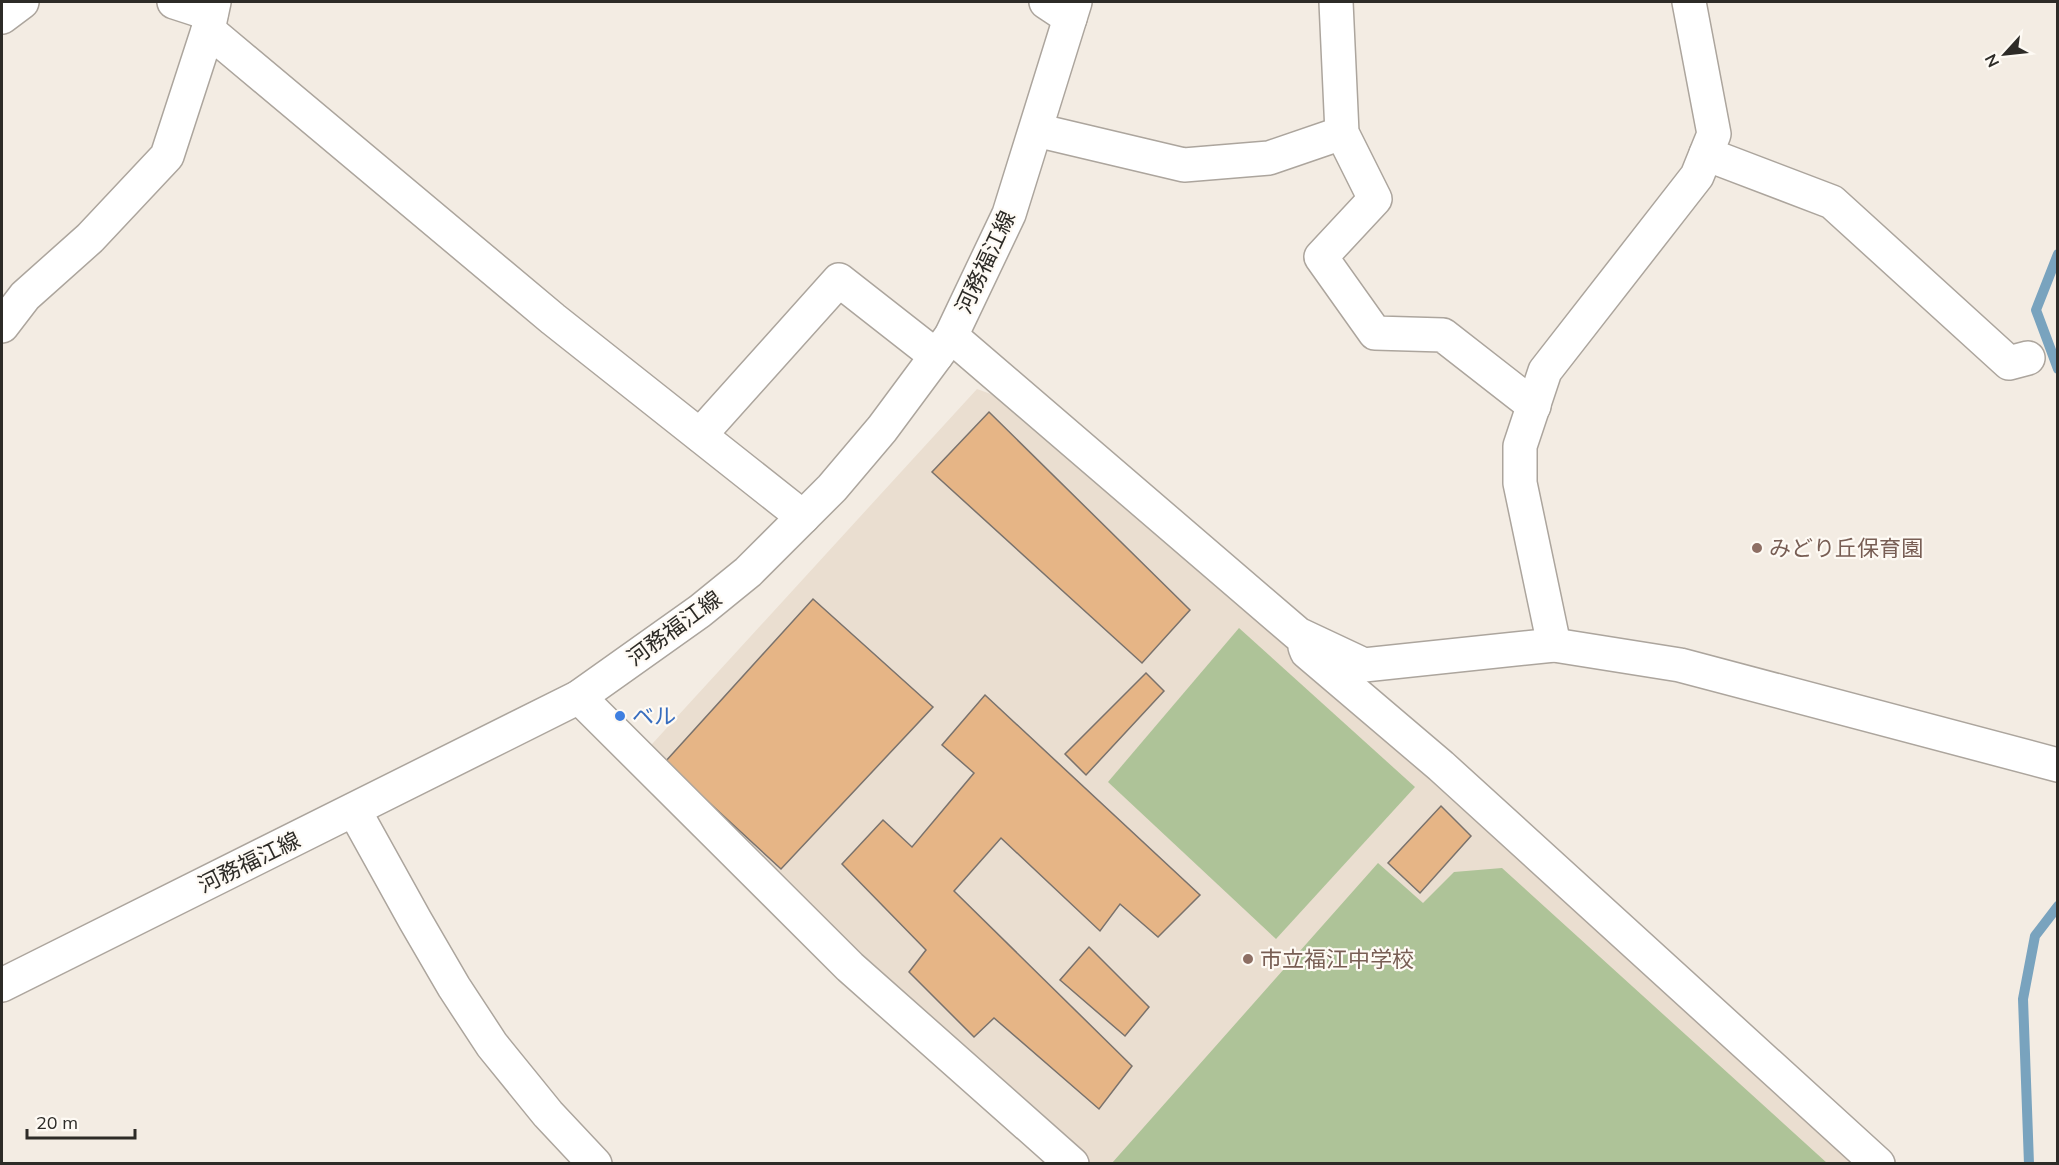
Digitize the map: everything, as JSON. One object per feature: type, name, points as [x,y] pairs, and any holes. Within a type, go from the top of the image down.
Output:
[{"type":"street","points":[[2,17],[22,2]]},
{"type":"street","points":[[174,2],[211,15],[553,319],[804,517]]},
{"type":"street","points":[[1336,2],[1342,133],[1375,199],[1321,257],[1375,333],[1443,335],[1534,405]]},
{"type":"street","points":[[1554,645],[1520,483],[1520,446],[1545,371],[1697,176],[1714,134],[1689,2]]},
{"type":"street","name":"河務福江線","points":[[2,985],[579,697],[748,572],[804,517],[882,429],[944,346],[1009,214],[1036,130],[1064,7]]},
{"type":"street","points":[[2,326],[25,296],[90,238],[167,156],[211,15]]},
{"type":"street","points":[[1036,130],[1184,165],[1269,158],[1342,133]]},
{"type":"street","points":[[1706,154],[1832,202],[2009,363],[2028,358]]},
{"type":"street","points":[[700,435],[839,280],[944,346],[1298,634],[1364,665],[1554,645],[1680,665],[2058,765]]},
{"type":"street","points":[[1298,634],[1307,652],[1441,766],[1878,1164]]},
{"type":"street","points":[[579,697],[850,967],[1072,1164]]},
{"type":"street","points":[[354,810],[414,920],[492,1045],[548,1114],[595,1164]]},
{"type":"shaded area","name":"市立福江中学校","points":[[977,389],[1018,404],[1859,1163],[1087,1163],[642,755]]},
{"type":"green space","points":[[1239,628],[1415,787],[1276,939],[1108,782]]},
{"type":"green space","points":[[1378,863],[1423,903],[1454,872],[1502,868],[1827,1163],[1112,1163]]},
{"type":"building","points":[[989,412],[1190,610],[1142,663],[932,472]]},
{"type":"building","points":[[813,599],[933,707],[781,869],[665,762]]},
{"type":"building","points":[[1146,673],[1164,691],[1086,775],[1065,754]]},
{"type":"building","points":[[985,695],[1200,895],[1158,937],[1120,904],[1100,931],[1001,838],[954,891],[1132,1066],[1099,1109],[994,1018],[974,1037],[909,972],[926,950],[842,864],[883,820],[912,847],[974,773],[942,745]]},
{"type":"building","points":[[1441,806],[1471,836],[1420,893],[1388,863]]},
{"type":"building","points":[[1089,947],[1149,1007],[1125,1036],[1060,980]]},
{"type":"waterway","points":[[2058,254],[2036,310],[2058,369]]},
{"type":"waterway","points":[[2029,1164],[2023,999],[2035,936],[2058,906]]},
{"type":"place","name":"みどり丘保育園","points":[[1757,548]]},
{"type":"place","name":"ベル","points":[[620,716]]},
{"type":"place","name":"市立福江中学校","points":[[1248,959]]}]
